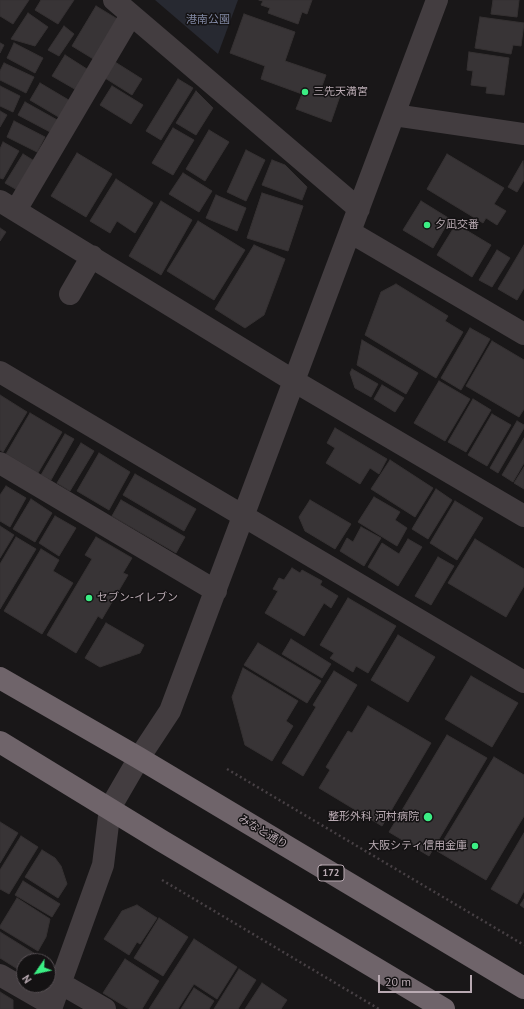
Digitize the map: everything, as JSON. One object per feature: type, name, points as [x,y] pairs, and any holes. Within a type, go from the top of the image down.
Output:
[{"type":"highway","name":"みなと通り","points":[[0,678],[139,758],[524,988]]},
{"type":"highway","points":[[0,742],[162,841],[444,1009]]},
{"type":"street","points":[[114,0],[359,209]]},
{"type":"street","points":[[0,975],[51,1007],[103,865],[110,808],[139,758],[170,711],[437,0]]},
{"type":"street","points":[[131,15],[8,206],[294,381],[524,516]]},
{"type":"street","points":[[394,115],[524,134]]},
{"type":"street","points":[[350,232],[524,334]]},
{"type":"street","points":[[70,294],[92,256]]},
{"type":"street","points":[[0,372],[524,682]]},
{"type":"street","points":[[0,463],[216,591]]},
{"type":"street","points":[[60,983],[104,1009]]},
{"type":"path","points":[[227,769],[524,945]]},
{"type":"path","points":[[162,880],[379,1009]]},
{"type":"green space","name":"港南公園","points":[[155,0],[238,0],[218,54]]},
{"type":"building","points":[[0,0],[29,0],[13,24],[0,16]]},
{"type":"building","points":[[41,0],[74,0],[58,24],[35,10]]},
{"type":"building","points":[[259,0],[312,0],[307,14],[302,12],[298,24],[268,13],[270,8],[261,5],[263,1]]},
{"type":"building","points":[[493,0],[519,0],[517,17],[491,14]]},
{"type":"building","points":[[96,6],[119,20],[95,60],[72,46]]},
{"type":"building","points":[[28,13],[48,27],[35,46],[11,39]]},
{"type":"building","points":[[244,14],[295,32],[285,61],[326,75],[322,86],[341,93],[331,122],[296,109],[302,94],[261,79],[265,66],[230,53]]},
{"type":"building","points":[[480,17],[524,23],[521,46],[513,45],[511,54],[475,48]]},
{"type":"building","points":[[64,26],[74,34],[59,56],[48,50]]},
{"type":"building","points":[[0,43],[4,45],[0,53]]},
{"type":"building","points":[[14,43],[43,58],[35,73],[7,58]]},
{"type":"building","points":[[469,52],[509,58],[504,95],[486,93],[487,87],[471,85],[473,71],[467,70]]},
{"type":"building","points":[[65,55],[90,71],[78,91],[52,76]]},
{"type":"building","points":[[115,62],[142,79],[132,95],[105,78]]},
{"type":"building","points":[[4,63],[34,77],[26,93],[0,80],[0,71]]},
{"type":"building","points":[[178,79],[193,88],[161,140],[146,131]]},
{"type":"building","points":[[40,83],[72,102],[62,119],[30,100]]},
{"type":"building","points":[[0,86],[20,96],[13,112],[0,106]]},
{"type":"building","points":[[112,86],[143,105],[131,124],[100,105]]},
{"type":"building","points":[[196,91],[213,108],[196,135],[176,123]]},
{"type":"building","points":[[25,102],[59,121],[52,133],[18,115]]},
{"type":"building","points":[[0,111],[7,115],[0,127]]},
{"type":"building","points":[[14,121],[45,137],[37,152],[7,137]]},
{"type":"building","points":[[173,128],[194,140],[173,175],[152,163]]},
{"type":"building","points":[[209,130],[229,142],[205,181],[186,169]]},
{"type":"building","points":[[3,142],[19,151],[3,179],[0,178],[0,149]]},
{"type":"building","points":[[246,150],[265,160],[246,201],[227,192]]},
{"type":"building","points":[[77,153],[112,174],[86,217],[51,196]]},
{"type":"building","points":[[23,154],[36,162],[19,191],[5,183]]},
{"type":"building","points":[[447,154],[504,188],[494,204],[506,211],[497,225],[486,218],[483,223],[427,189]]},
{"type":"building","points":[[272,160],[285,165],[307,187],[302,200],[262,185]]},
{"type":"building","points":[[523,161],[524,180],[517,192],[508,187]]},
{"type":"building","points":[[183,173],[212,191],[199,212],[169,194]]},
{"type":"building","points":[[116,179],[153,203],[135,233],[117,221],[110,233],[90,221]]},
{"type":"building","points":[[262,193],[303,206],[288,251],[247,238]]},
{"type":"building","points":[[216,195],[246,208],[237,231],[206,218]]},
{"type":"building","points":[[161,201],[192,220],[161,275],[129,256]]},
{"type":"building","name":"夕凪交番","points":[[421,201],[450,219],[433,248],[403,230]]},
{"type":"building","points":[[198,221],[245,250],[214,300],[167,271]]},
{"type":"building","points":[[456,224],[491,245],[472,277],[437,255]]},
{"type":"building","points":[[0,228],[6,232],[0,241]]},
{"type":"building","points":[[254,245],[285,259],[264,315],[245,328],[215,309]]},
{"type":"building","points":[[524,245],[524,288],[517,300],[498,289]]},
{"type":"building","points":[[497,250],[510,258],[492,287],[479,280]]},
{"type":"building","points":[[396,284],[448,316],[445,321],[463,332],[436,378],[365,335],[381,292]]},
{"type":"building","points":[[470,328],[490,339],[461,390],[441,378]]},
{"type":"building","points":[[362,340],[418,373],[406,394],[357,365]]},
{"type":"building","points":[[492,341],[524,360],[524,409],[519,417],[466,386]]},
{"type":"building","points":[[352,369],[378,384],[371,397],[355,388],[350,373]]},
{"type":"building","points":[[439,381],[470,399],[445,441],[414,423]]},
{"type":"building","points":[[382,385],[404,398],[395,412],[374,399]]},
{"type":"building","points":[[0,395],[27,412],[3,452],[0,450]]},
{"type":"building","points":[[473,399],[491,410],[466,452],[448,442]]},
{"type":"building","points":[[30,413],[62,432],[38,473],[6,454]]},
{"type":"building","points":[[492,414],[511,425],[487,466],[468,455]]},
{"type":"building","points":[[517,421],[524,425],[524,428],[498,473],[490,468]]},
{"type":"building","points":[[335,428],[387,459],[379,474],[370,468],[360,484],[326,463],[335,448],[327,443]]},
{"type":"building","points":[[65,434],[74,439],[51,480],[41,475]]},
{"type":"building","points":[[524,438],[524,463],[513,482],[502,475]]},
{"type":"building","points":[[81,443],[94,451],[70,491],[57,483]]},
{"type":"building","points":[[99,453],[130,472],[109,510],[77,491]]},
{"type":"building","points":[[390,460],[433,488],[415,517],[371,489]]},
{"type":"building","points":[[524,467],[524,489],[514,483]]},
{"type":"building","points":[[135,474],[196,509],[184,531],[123,495]]},
{"type":"building","points":[[6,486],[26,498],[10,527],[0,521],[0,495]]},
{"type":"building","points":[[436,489],[452,500],[428,539],[412,529]]},
{"type":"building","points":[[374,497],[400,512],[395,520],[407,528],[397,546],[358,522]]},
{"type":"building","points":[[31,499],[52,513],[35,542],[13,529]]},
{"type":"building","points":[[121,500],[185,537],[176,553],[112,516]]},
{"type":"building","points":[[310,500],[351,524],[335,549],[305,531],[299,517]]},
{"type":"building","points":[[455,501],[483,518],[457,560],[430,543]]},
{"type":"building","points":[[55,516],[76,528],[59,556],[39,543]]},
{"type":"building","points":[[0,526],[14,535],[0,558]]},
{"type":"building","points":[[361,527],[381,538],[364,566],[340,551],[347,538],[353,542]]},
{"type":"building","points":[[16,537],[36,549],[0,609],[0,564]]},
{"type":"building","points":[[96,537],[132,558],[123,573],[128,575],[102,619],[98,616],[76,653],[47,635],[92,559],[85,555]]},
{"type":"building","points":[[408,539],[422,547],[398,586],[368,567],[382,543],[399,554]]},
{"type":"building","points":[[475,539],[524,569],[524,586],[506,617],[448,583]]},
{"type":"building","points":[[41,549],[59,560],[53,571],[73,583],[42,634],[4,611]]},
{"type":"building","points":[[438,557],[454,566],[431,605],[415,596]]},
{"type":"building","points":[[292,568],[300,573],[302,570],[322,581],[320,585],[338,596],[331,608],[324,603],[304,636],[265,613],[278,591],[273,589],[279,578],[284,580]]},
{"type":"building","points":[[348,598],[396,626],[368,673],[356,666],[353,672],[330,658],[334,653],[320,645]]},
{"type":"building","points":[[106,623],[144,645],[140,653],[100,667],[85,658]]},
{"type":"building","points":[[398,635],[435,657],[408,702],[371,680]]},
{"type":"building","points":[[291,639],[331,664],[322,678],[282,654]]},
{"type":"building","points":[[258,643],[321,681],[307,703],[244,665]]},
{"type":"building","points":[[243,668],[298,701],[286,721],[293,726],[272,761],[245,745],[232,697]]},
{"type":"building","points":[[334,671],[357,685],[303,776],[282,763],[316,707],[313,705]]},
{"type":"building","points":[[471,676],[518,703],[492,747],[445,719]]},
{"type":"building","points":[[368,706],[431,743],[382,826],[319,788],[330,770],[326,767],[348,731],[352,733]]},
{"type":"building","points":[[447,735],[487,758],[429,856],[389,832]]},
{"type":"building","points":[[494,757],[524,775],[524,816],[486,880],[437,851]]},
{"type":"building","points":[[0,822],[18,833],[0,863]]},
{"type":"building","points":[[524,833],[524,891],[517,904],[491,889]]},
{"type":"building","points":[[21,836],[38,847],[9,894],[0,889],[0,870]]},
{"type":"building","points":[[42,850],[55,858],[61,866],[67,884],[58,898],[25,877]]},
{"type":"building","points":[[23,881],[60,904],[52,917],[15,895]]},
{"type":"building","points":[[17,898],[50,919],[46,937],[38,951],[0,928]]},
{"type":"building","points":[[524,899],[524,908],[520,905]]},
{"type":"building","points":[[137,905],[157,918],[140,944],[137,942],[129,955],[104,939],[122,911]]},
{"type":"building","points":[[159,918],[188,937],[163,976],[134,958]]},
{"type":"building","points":[[0,932],[34,953],[16,953],[16,968],[0,958]]},
{"type":"building","points":[[194,939],[237,967],[217,999],[194,984],[178,1009],[149,1009]]},
{"type":"building","points":[[125,959],[159,981],[142,1009],[129,1009],[103,993]]},
{"type":"building","points":[[239,969],[256,980],[238,1009],[214,1009]]},
{"type":"building","points":[[262,983],[287,1000],[281,1009],[245,1009]]},
{"type":"building","points":[[194,988],[214,1001],[209,1009],[181,1009]]},
{"type":"building","points":[[0,992],[13,1000],[13,1009],[0,1009]]},
{"type":"place","name":"三先天満宮","points":[[305,92]]},
{"type":"place","name":"夕凪交番","points":[[427,225]]},
{"type":"place","name":"セブン-イレブン","points":[[89,598]]},
{"type":"place","name":"整形外科 河村病院","points":[[428,817]]},
{"type":"place","name":"大阪シティ信用金庫","points":[[475,846]]}]
